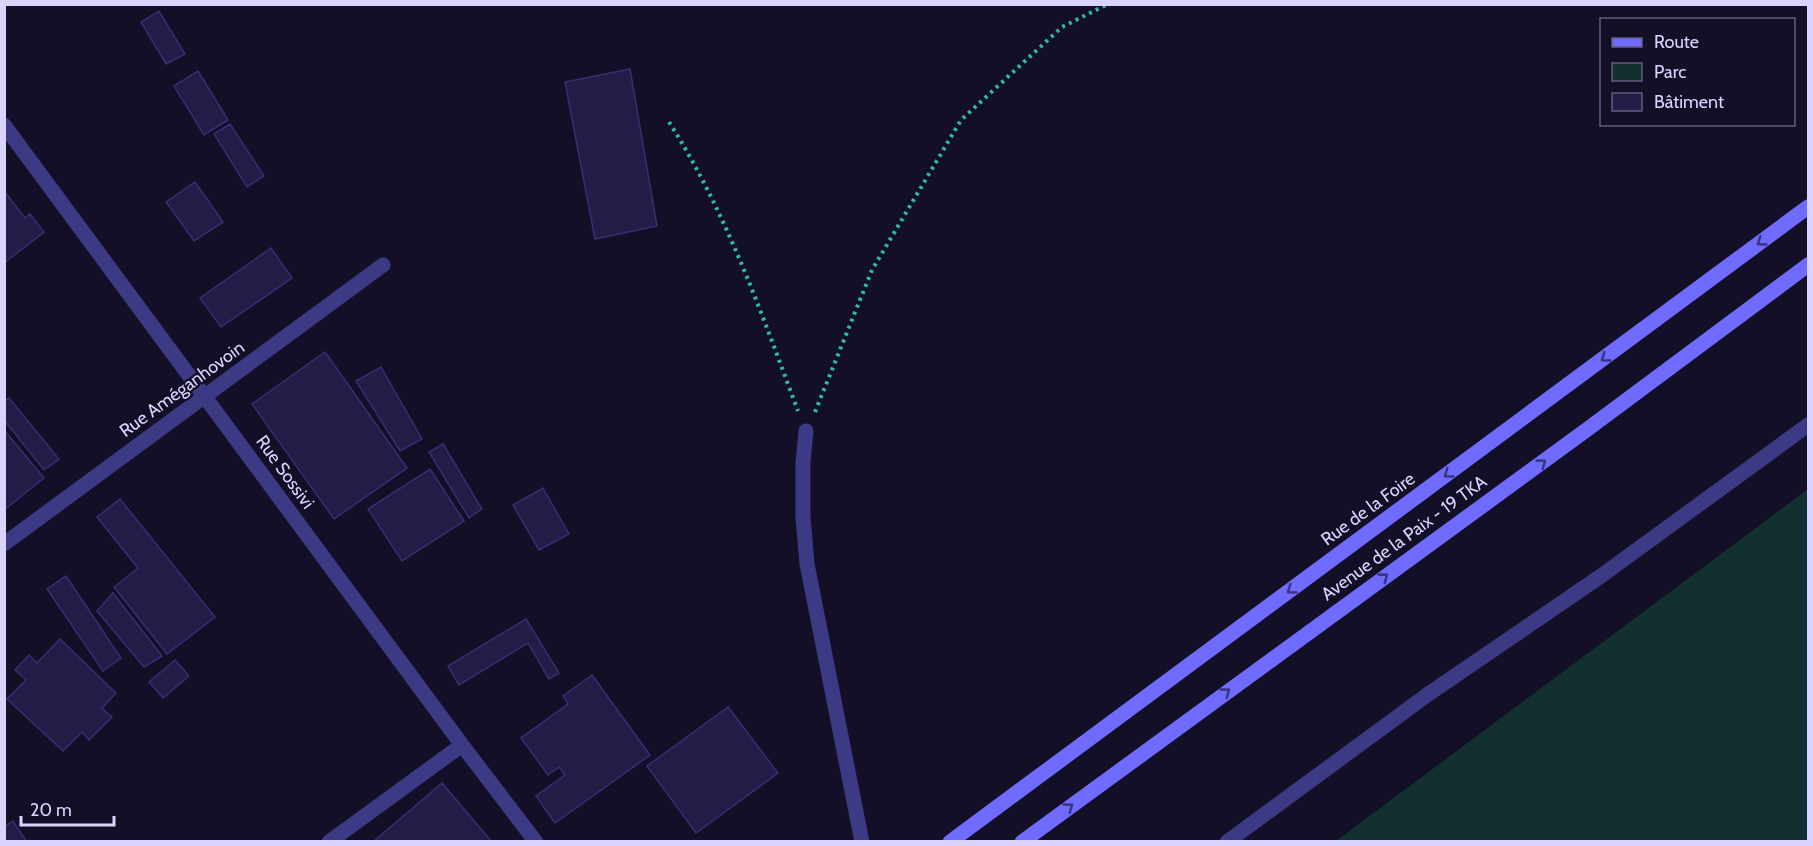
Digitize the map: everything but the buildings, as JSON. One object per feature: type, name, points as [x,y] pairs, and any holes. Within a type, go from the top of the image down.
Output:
[{"type":"main road","name":"Rue de la Foire","points":[[950,842],[1809,207]]},
{"type":"main road","name":"Avenue de la Paix - 19 TKA","points":[[1022,842],[1809,265]]},
{"type":"street","name":"Rue Sossivi","points":[[4,125],[536,842]]},
{"type":"street","name":"Rue Améganhovoin","points":[[4,544],[383,265]]},
{"type":"street","points":[[1227,842],[1427,695],[1601,576],[1809,425]]},
{"type":"street","points":[[806,431],[803,462],[803,517],[807,564],[862,842]]},
{"type":"street","points":[[329,842],[462,745]]},
{"type":"path","points":[[806,431],[872,270],[961,120],[1062,27],[1108,4]]},
{"type":"path","points":[[669,122],[687,151],[736,249],[806,431]]},
{"type":"green space","points":[[1808,489],[1808,841],[1336,841]]}]
